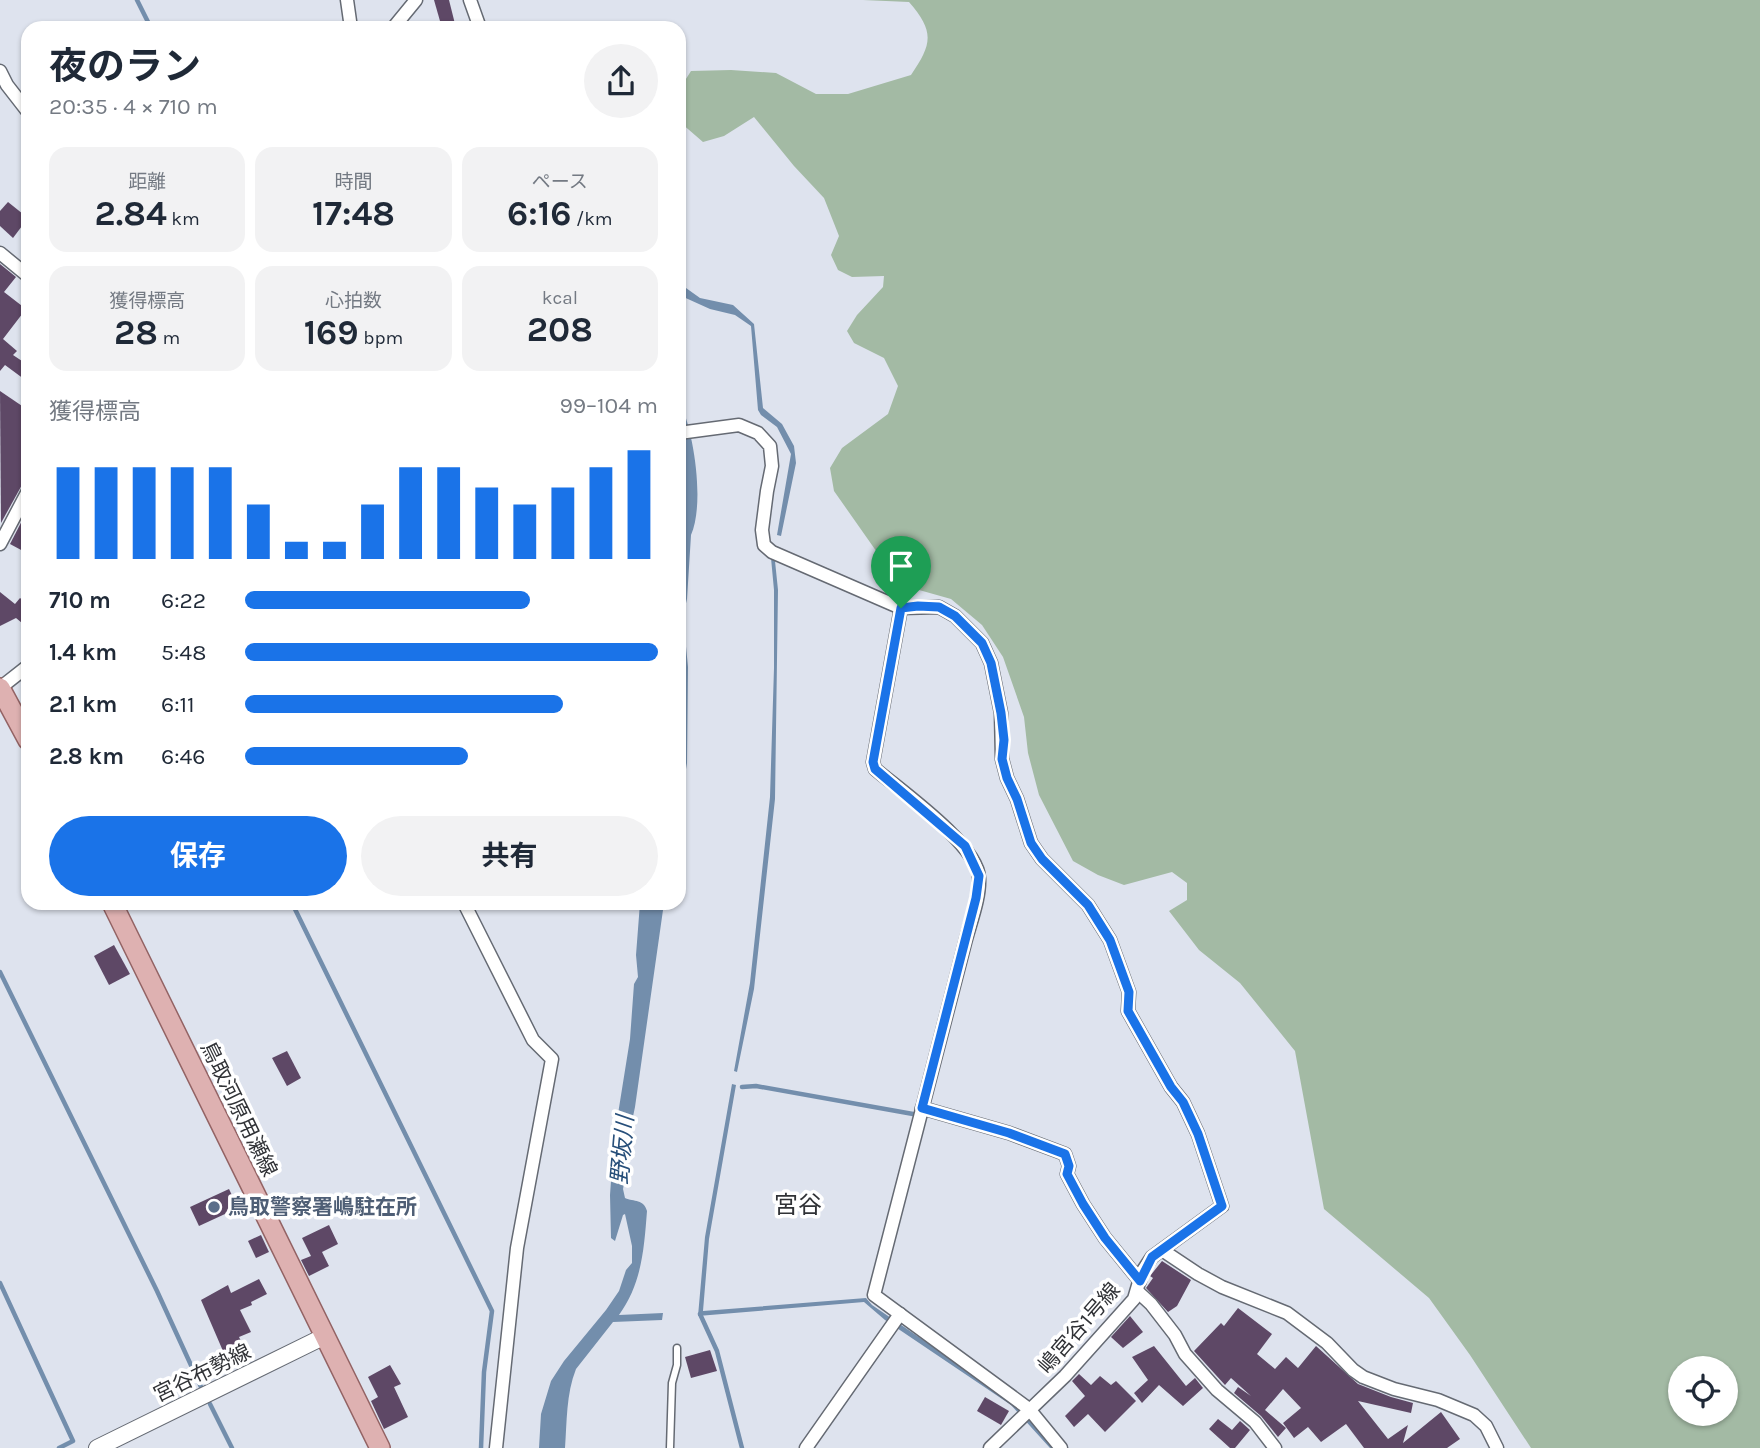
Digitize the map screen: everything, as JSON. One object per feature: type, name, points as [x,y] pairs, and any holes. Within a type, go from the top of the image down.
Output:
[{"type":"main road","points":[[0,688],[21,727]]},
{"type":"main road","name":"鳥取河原用瀬線","points":[[115,910],[380,1448]]},
{"type":"street","points":[[346,0],[350,21]]},
{"type":"street","points":[[399,21],[416,0]]},
{"type":"street","points":[[470,0],[478,21]]},
{"type":"street","points":[[0,71],[3,88],[21,105]]},
{"type":"street","points":[[0,253],[21,270]]},
{"type":"street","name":"嶋宮谷1号線","points":[[686,432],[739,425],[758,433],[770,446],[772,466],[762,530],[764,545],[784,558],[901,608],[939,607],[955,616],[982,643],[991,663],[1001,713],[1004,740],[1002,759],[1031,843],[1042,859],[1088,905],[1100,923],[1118,959],[1129,992],[1128,1011],[1171,1087],[1183,1102],[1198,1134],[1222,1206],[1152,1257],[1135,1299],[1065,1376],[990,1448]]},
{"type":"street","points":[[0,544],[21,504]]},
{"type":"street","points":[[901,608],[873,762],[875,769],[965,846],[979,876],[976,898],[874,1295],[1029,1409],[1061,1448]]},
{"type":"street","points":[[0,688],[21,672]]},
{"type":"street","points":[[468,910],[533,1040],[552,1059],[517,1248],[496,1448]]},
{"type":"street","points":[[922,1108],[1009,1133],[1065,1154],[1069,1166],[1067,1174],[1083,1204],[1138,1286],[1175,1335],[1185,1354],[1217,1390],[1255,1422],[1275,1448]]},
{"type":"street","points":[[1162,1250],[1222,1287],[1287,1313],[1327,1343],[1363,1377],[1464,1409],[1486,1426],[1495,1447]]},
{"type":"street","points":[[806,1448],[900,1314]]},
{"type":"street","name":"宮谷布勢線","points":[[97,1448],[324,1336]]},
{"type":"lane","points":[[670,1448],[672,1383],[677,1365],[677,1348]]},
{"type":"green space","points":[[863,0],[1760,0],[1760,1448],[1531,1448],[1429,1298],[1324,1209],[1295,1051],[1240,983],[1199,950],[1169,911],[1187,900],[1187,883],[1172,872],[1124,885],[1073,861],[1039,795],[1028,753],[1024,717],[1003,657],[982,625],[951,599],[912,588],[893,575],[834,491],[830,468],[842,448],[888,414],[898,386],[884,358],[854,343],[847,331],[857,315],[883,287],[884,276],[852,277],[838,270],[831,255],[839,236],[824,198],[754,117],[724,136],[703,142],[686,127],[686,79],[691,71],[776,73],[816,94],[848,94],[911,75],[923,55],[928,38],[923,22],[909,2]]},
{"type":"water","points":[[686,288],[700,298],[733,305],[754,324],[763,408],[782,424],[794,446],[796,463],[781,536],[777,535],[791,454],[777,427],[758,410],[751,326],[735,315],[710,309],[686,298]]},
{"type":"water","points":[[686,420],[693,448],[697,486],[686,603]]},
{"type":"water","points":[[771,558],[775,561],[778,590],[775,799],[754,989],[737,1072],[734,1071],[750,983],[770,797],[774,668],[774,590]]},
{"type":"water","points":[[686,647],[688,667],[686,769]]},
{"type":"water","name":"野坂川","points":[[639,910],[663,910],[635,1107],[626,1150],[627,1167],[623,1189],[625,1198],[646,1207],[645,1239],[633,1291],[619,1315],[663,1313],[662,1320],[613,1322],[576,1369],[569,1398],[565,1448],[539,1448],[541,1414],[551,1381],[606,1310],[619,1291],[626,1270],[632,1263],[632,1246],[625,1214],[615,1241],[611,1238],[610,1195],[614,1139],[630,1039],[634,984],[638,977],[636,955]]},
{"type":"water","points":[[732,1084],[736,1085],[709,1239],[703,1311],[866,1298],[872,1305],[1015,1403],[1055,1448],[1050,1448],[1011,1405],[885,1320],[864,1302],[698,1316],[705,1237]]},
{"type":"building","points":[[434,0],[449,0],[454,21],[440,21]]},
{"type":"building","points":[[8,202],[21,212],[21,227],[13,238],[0,226],[0,211]]},
{"type":"building","points":[[0,264],[16,277],[4,292],[21,305],[21,316],[3,339],[17,351],[13,355],[21,360],[21,377],[5,365],[0,371]]},
{"type":"building","points":[[0,391],[21,405],[21,487],[1,523]]},
{"type":"building","points":[[21,523],[21,550],[10,544]]},
{"type":"building","points":[[0,592],[15,604],[20,598],[21,622],[16,618],[0,626]]},
{"type":"building","points":[[114,945],[130,974],[109,985],[94,956]]},
{"type":"building","points":[[287,1051],[301,1078],[287,1086],[272,1058]]},
{"type":"building","name":"鳥取警察署嶋駐在所","points":[[229,1189],[238,1208],[199,1226],[190,1207]]},
{"type":"building","points":[[329,1225],[338,1244],[322,1252],[329,1266],[309,1276],[301,1260],[311,1256],[302,1238]]},
{"type":"building","points":[[261,1235],[269,1252],[256,1258],[248,1241]]},
{"type":"building","points":[[1162,1261],[1191,1280],[1177,1306],[1168,1312],[1146,1288],[1153,1278],[1150,1276]]},
{"type":"building","points":[[259,1279],[267,1294],[240,1310],[251,1332],[239,1337],[245,1349],[226,1358],[201,1300],[228,1285],[231,1293]]},
{"type":"building","points":[[1238,1308],[1272,1334],[1257,1354],[1275,1369],[1286,1357],[1298,1368],[1316,1346],[1358,1384],[1413,1403],[1411,1413],[1358,1401],[1388,1439],[1408,1425],[1403,1443],[1441,1412],[1460,1439],[1447,1448],[1364,1448],[1346,1424],[1321,1442],[1308,1427],[1294,1438],[1283,1423],[1301,1408],[1283,1389],[1265,1410],[1286,1428],[1278,1437],[1261,1416],[1234,1393],[1238,1387],[1251,1396],[1231,1378],[1225,1385],[1194,1351],[1221,1323],[1224,1326]]},
{"type":"building","points":[[1130,1316],[1143,1332],[1123,1348],[1111,1337]]},
{"type":"building","points":[[1154,1346],[1186,1386],[1195,1378],[1203,1388],[1183,1406],[1159,1385],[1142,1403],[1134,1393],[1148,1380],[1132,1357]]},
{"type":"building","points":[[710,1350],[717,1371],[691,1378],[685,1357]]},
{"type":"building","points":[[390,1365],[401,1384],[394,1387],[408,1417],[384,1429],[371,1401],[378,1397],[368,1377]]},
{"type":"building","points":[[1079,1374],[1091,1385],[1100,1376],[1111,1385],[1116,1381],[1136,1401],[1105,1432],[1088,1414],[1074,1427],[1065,1416],[1085,1396],[1072,1381]]},
{"type":"building","points":[[985,1397],[1009,1411],[1001,1425],[977,1411]]},
{"type":"building","points":[[1218,1419],[1232,1430],[1240,1421],[1250,1430],[1235,1448],[1230,1448],[1209,1429]]},
{"type":"waterway","points":[[137,0],[148,21]]},
{"type":"waterway","points":[[295,910],[492,1311],[484,1372],[481,1448]]},
{"type":"waterway","points":[[0,972],[157,1291],[201,1387]]},
{"type":"waterway","points":[[742,1087],[756,1086],[913,1114]]},
{"type":"waterway","points":[[0,1283],[73,1441],[59,1448]]},
{"type":"waterway","points":[[700,1314],[717,1351],[742,1448]]},
{"type":"waterway","points":[[210,1404],[232,1448]]},
{"type":"place","name":"鳥取警察署嶋駐在所","points":[[214,1207]]},
{"type":"district","name":"宮谷","points":[[798,1205]]},
{"type":"route","points":[[939,607],[955,616],[982,643],[991,663],[1001,713],[1004,740],[1002,759],[1031,843],[1042,859],[1088,905],[1110,940],[1129,992],[1128,1011],[1171,1087],[1183,1102],[1198,1134],[1222,1206],[1152,1257],[1140,1281],[1105,1238],[1083,1204],[1067,1174],[1069,1166],[1065,1154],[1009,1133],[922,1108],[976,898],[979,876],[965,846],[875,769],[873,762],[901,608],[939,607]]}]
